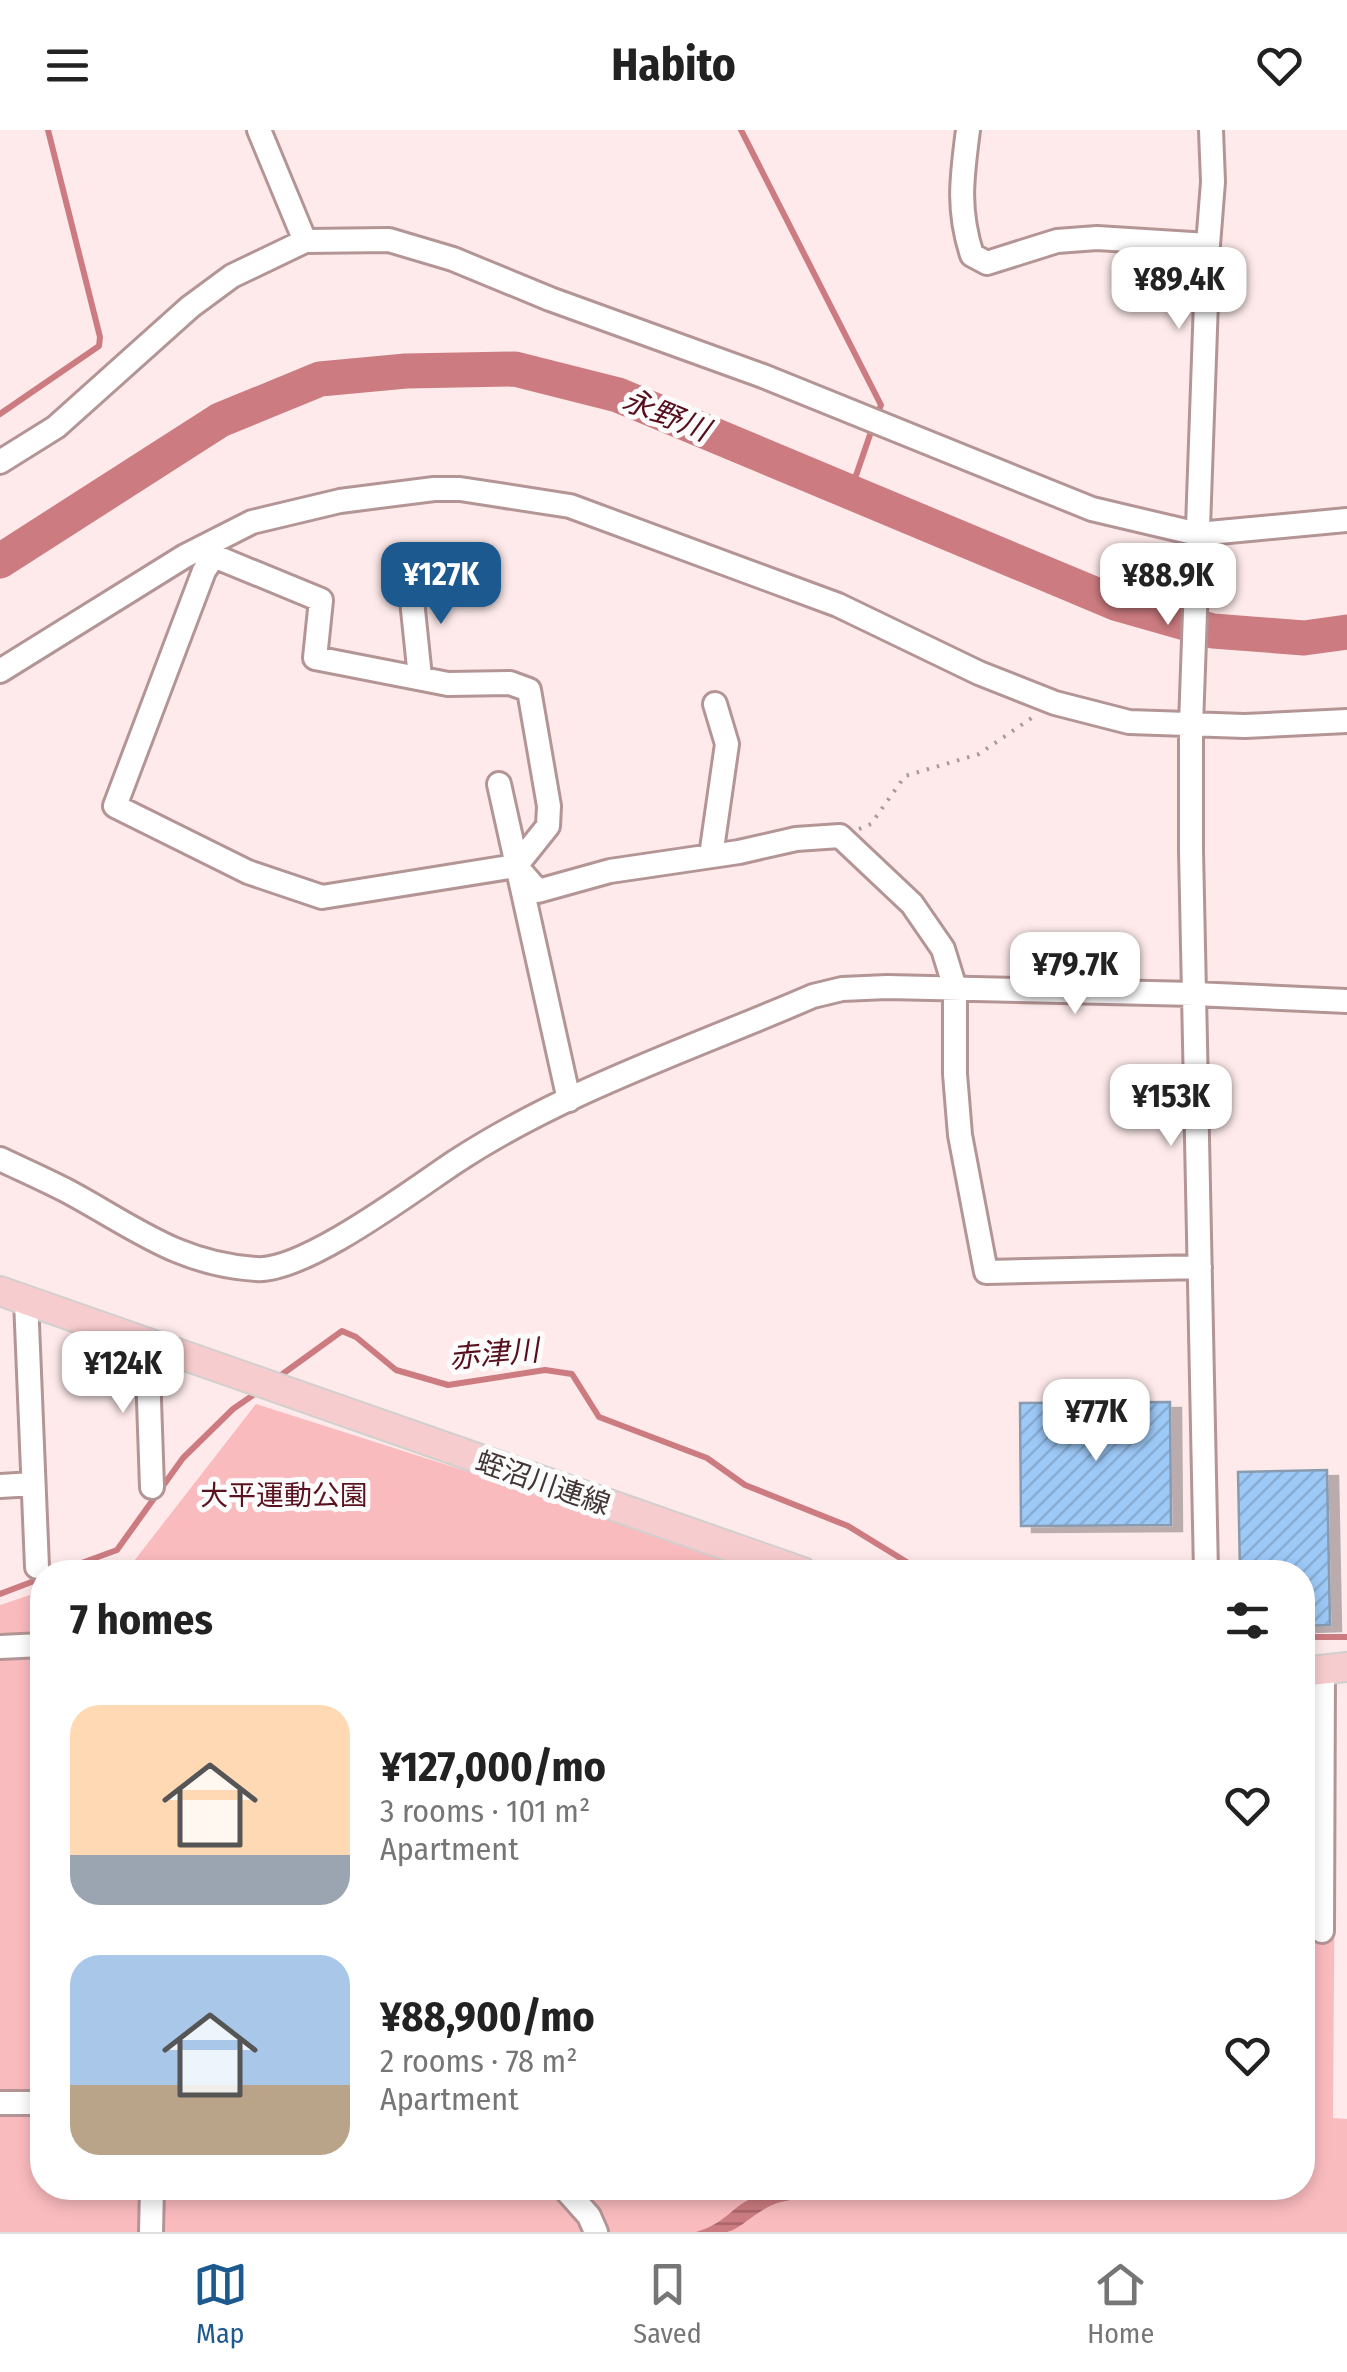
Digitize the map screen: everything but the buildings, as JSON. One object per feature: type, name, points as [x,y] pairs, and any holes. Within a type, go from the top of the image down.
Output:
[{"type":"main road","points":[[13,1296],[146,1343]]},
{"type":"main road","name":"蛭沼川連線","points":[[146,1343],[769,1560]]},
{"type":"street","points":[[258,130],[305,241]]},
{"type":"street","points":[[968,130],[960,197],[964,233],[972,256],[987,263],[1058,241],[1096,238],[1208,245]]},
{"type":"street","points":[[1206,1560],[1191,724],[1213,182],[1211,130]]},
{"type":"street","points":[[0,462],[56,427],[204,296],[264,258],[305,241],[389,240],[453,259],[763,376],[1092,509],[1198,534],[1347,520]]},
{"type":"street","points":[[0,671],[185,556],[252,522],[340,501],[460,489],[570,506],[838,605],[979,672],[1055,703],[1129,722],[1347,721]]},
{"type":"street","points":[[214,556],[321,600],[314,658],[420,677],[448,684],[510,683],[528,690],[549,806],[548,826],[516,866],[322,897],[234,866],[116,806],[204,571],[214,556]]},
{"type":"street","points":[[410,581],[420,677]]},
{"type":"street","points":[[711,856],[727,744],[715,704]]},
{"type":"street","points":[[499,784],[569,1100]]},
{"type":"street","points":[[516,866],[538,891],[610,870],[840,836],[912,904],[943,949],[955,988],[960,1135],[986,1272],[1200,1267]]},
{"type":"street","points":[[0,1159],[69,1192],[170,1250],[214,1263],[260,1270],[283,1265],[330,1243],[501,1134],[569,1100],[814,996],[842,989],[955,988],[1347,1001]]},
{"type":"street","points":[[13,1296],[34,1484],[37,1560]]},
{"type":"street","points":[[146,1343],[152,1488]]},
{"type":"street","points":[[0,1486],[34,1484]]},
{"type":"street","points":[[0,1647],[30,1646]]},
{"type":"street","points":[[1315,1778],[1324,1670]]},
{"type":"street","points":[[1315,1849],[1322,1932]]},
{"type":"street","points":[[0,2104],[30,2103]]},
{"type":"street","points":[[151,2232],[152,2200]]},
{"type":"street","points":[[574,2200],[596,2232]]},
{"type":"path","points":[[840,836],[872,824],[904,776],[979,754],[1055,703]]},
{"type":"green space","name":"大平運動公園","points":[[256,1404],[592,1511],[729,1560],[135,1560]]},
{"type":"green space","points":[[30,1595],[30,2200],[1315,2200],[1315,1694],[1336,1693],[1333,2118],[1347,2119],[1347,2232],[0,2232],[0,1605]]},
{"type":"shaded area","points":[[749,2200],[793,2200],[765,2208],[727,2232],[696,2232],[714,2225]]},
{"type":"waterway","points":[[0,414],[99,346],[100,337],[48,130]]},
{"type":"waterway","points":[[741,130],[881,405],[877,415]]},
{"type":"waterway","name":"永野川","points":[[0,561],[220,420],[320,379],[406,371],[515,369],[618,395],[1118,604],[1213,631],[1304,638],[1347,632]]},
{"type":"waterway","points":[[850,493],[873,426]]},
{"type":"waterway","name":"赤津川","points":[[277,1378],[342,1331],[356,1337],[396,1370],[448,1385],[545,1370],[572,1374],[599,1417],[707,1458],[745,1485],[848,1526],[903,1560]]},
{"type":"waterway","name":"赤津川","points":[[90,1560],[117,1550],[183,1458],[233,1409],[259,1391]]},
{"type":"waterway","name":"赤津川","points":[[0,1594],[30,1583]]},
{"type":"waterway","name":"赤津川","points":[[1315,1637],[1347,1637]]}]
